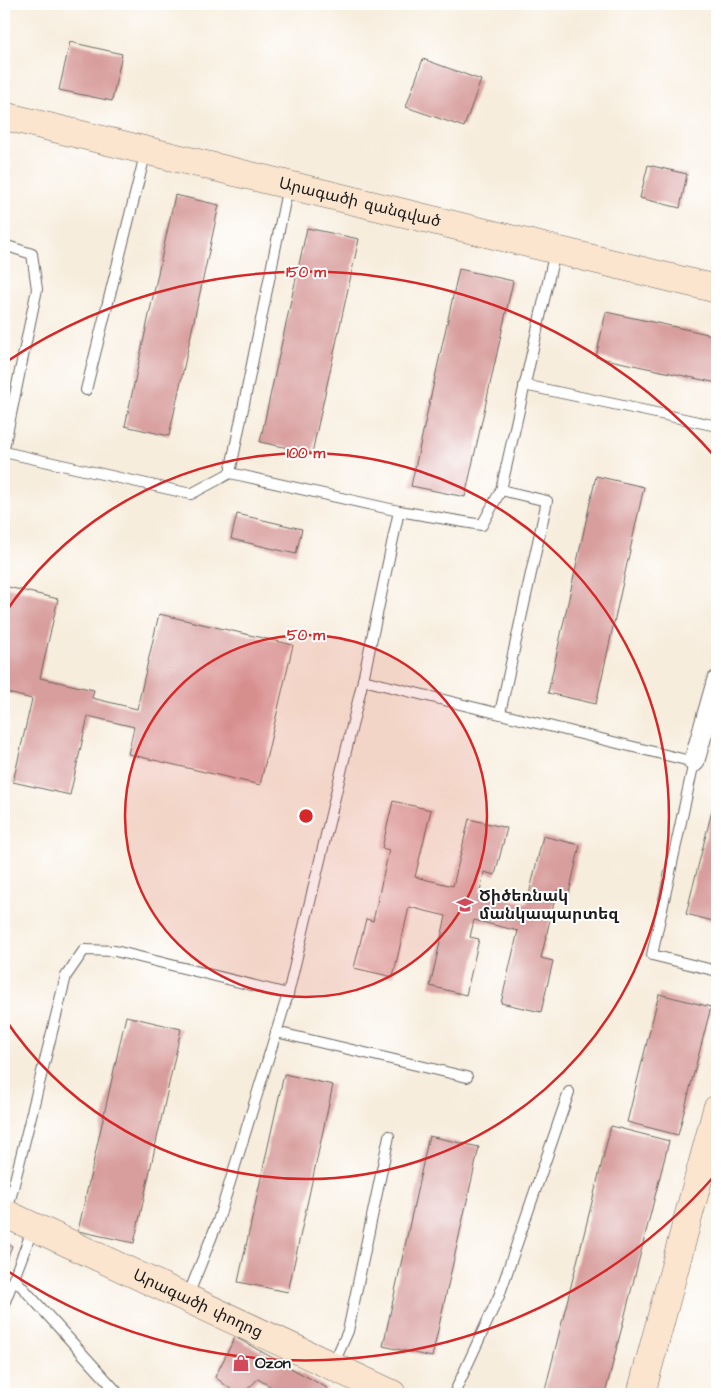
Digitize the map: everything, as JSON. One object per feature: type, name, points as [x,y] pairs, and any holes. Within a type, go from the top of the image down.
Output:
[{"type":"street","name":"Արագածի զանգված","points":[[4,116],[717,289]]},
{"type":"street","points":[[694,762],[717,681]]},
{"type":"street","points":[[641,1394],[717,1109]]},
{"type":"street","name":"Արագածի փողոց","points":[[5,1214],[392,1394]]},
{"type":"lane","points":[[86,390],[146,150]]},
{"type":"lane","points":[[230,473],[288,185]]},
{"type":"lane","points":[[4,245],[32,254],[37,289],[4,448]]},
{"type":"lane","points":[[4,452],[191,494],[230,473],[399,511],[482,524],[501,490],[556,250]]},
{"type":"lane","points":[[524,385],[717,426]]},
{"type":"lane","points":[[500,713],[547,501],[501,490]]},
{"type":"lane","points":[[187,1299],[218,1221],[288,994],[363,680],[399,511]]},
{"type":"lane","points":[[363,680],[694,762],[652,955],[717,972]]},
{"type":"lane","points":[[5,1214],[66,976],[84,950],[116,951],[288,994]]},
{"type":"lane","points":[[276,1032],[467,1077]]},
{"type":"lane","points":[[454,1394],[498,1296],[569,1092]]},
{"type":"lane","points":[[332,1366],[348,1331],[389,1136]]},
{"type":"lane","points":[[4,1304],[34,1227]]},
{"type":"lane","points":[[14,1278],[119,1394]]},
{"type":"building","points":[[70,42],[122,54],[112,101],[59,90]]},
{"type":"building","points":[[423,59],[481,80],[464,127],[406,107]]},
{"type":"building","points":[[648,165],[687,174],[680,208],[640,198]]},
{"type":"building","points":[[175,195],[219,205],[169,436],[125,426]]},
{"type":"building","points":[[307,228],[359,239],[312,453],[260,442]]},
{"type":"building","points":[[459,269],[513,281],[465,497],[411,486]]},
{"type":"building","points":[[606,312],[717,336],[717,383],[596,357]]},
{"type":"building","points":[[596,476],[644,487],[596,704],[548,693]]},
{"type":"building","points":[[237,514],[302,529],[296,554],[231,539]]},
{"type":"building","points":[[4,586],[58,599],[40,678],[94,690],[92,698],[137,709],[159,614],[293,645],[260,785],[128,754],[134,727],[88,716],[70,795],[13,782],[32,699],[4,692]]},
{"type":"building","points":[[717,791],[717,922],[686,914]]},
{"type":"building","name":"Ծիծեռնակ մանկապարտեզ","points":[[393,801],[431,810],[415,877],[453,886],[469,819],[507,828],[495,875],[484,872],[480,892],[527,903],[543,836],[580,845],[569,893],[557,890],[541,958],[553,961],[541,1012],[501,1003],[518,931],[474,920],[470,937],[479,939],[466,995],[430,986],[446,916],[409,907],[393,977],[354,968],[366,919],[373,921],[389,850],[382,848]]},
{"type":"building","points":[[659,994],[711,1007],[678,1135],[627,1122]]},
{"type":"building","points":[[126,1016],[181,1029],[134,1243],[78,1231]]},
{"type":"building","points":[[284,1074],[333,1085],[288,1292],[238,1282]]},
{"type":"building","points":[[611,1126],[669,1141],[605,1394],[544,1394]]},
{"type":"building","points":[[429,1136],[479,1147],[432,1357],[383,1346]]},
{"type":"building","points":[[4,1242],[12,1246],[4,1268]]},
{"type":"building","points":[[235,1337],[327,1388],[324,1394],[283,1394],[258,1379],[242,1394],[237,1394],[215,1377]]},
{"type":"place","name":"Ծիծեռնակ մանկապարտեզ","points":[[465,905]]},
{"type":"place","name":"Ozon","points":[[241,1363]]}]
